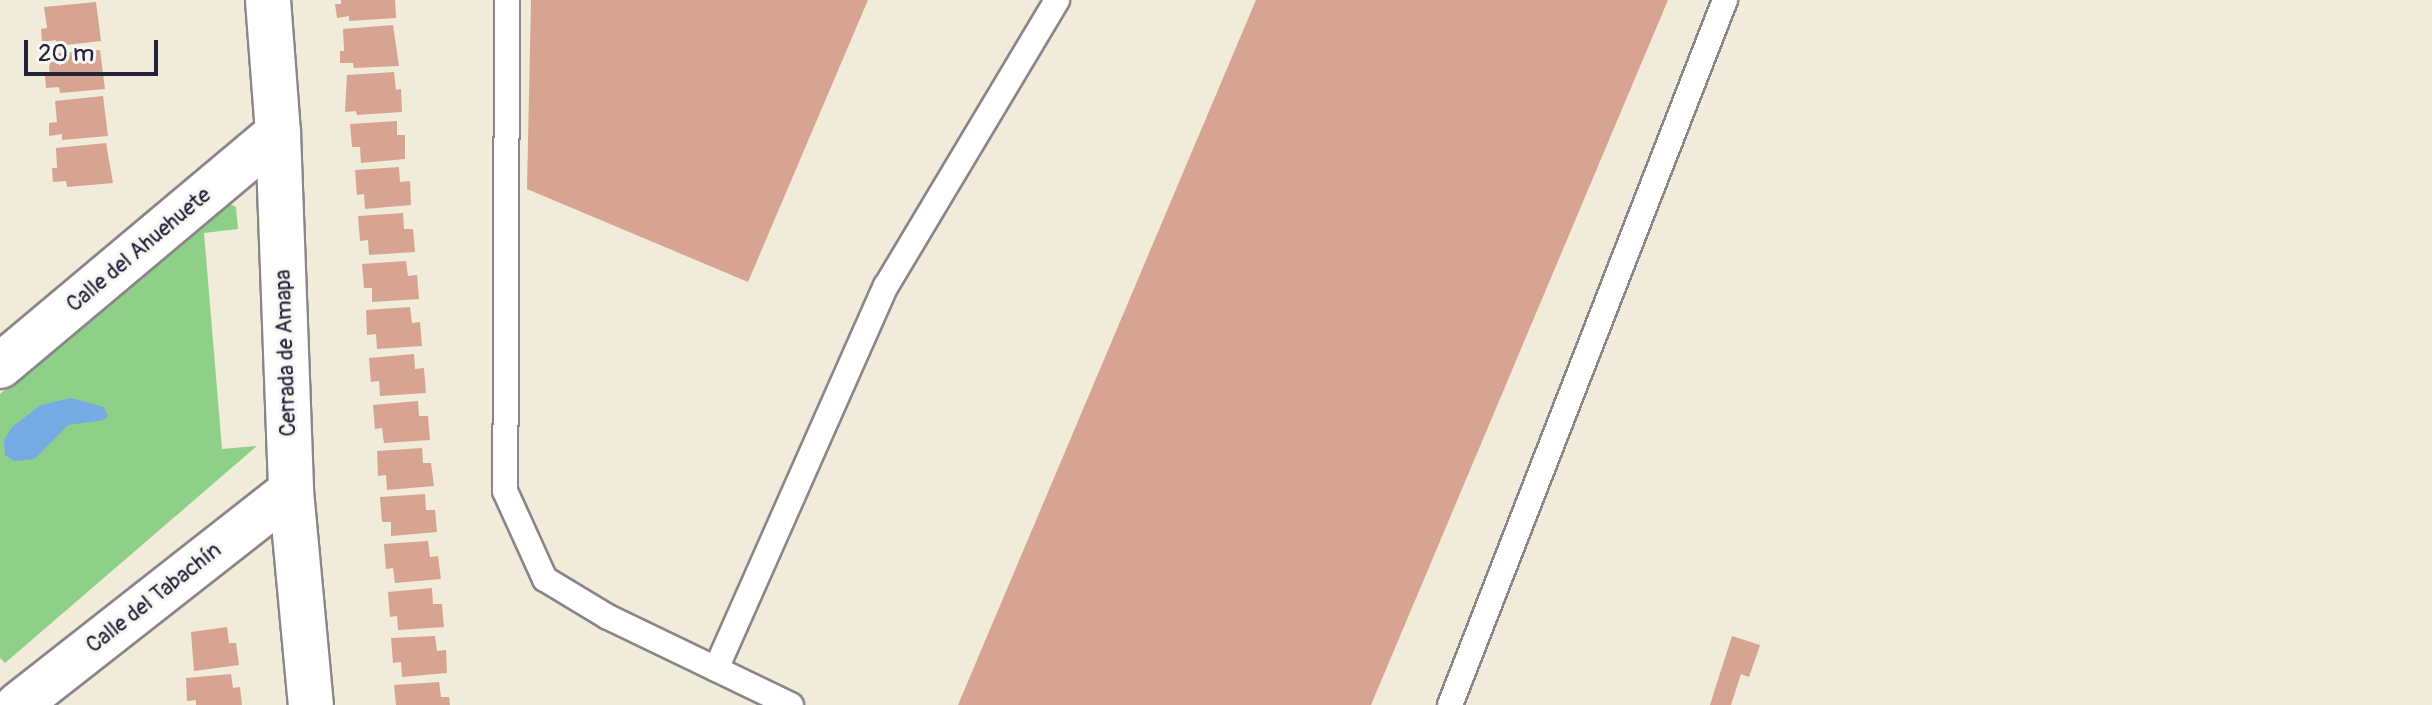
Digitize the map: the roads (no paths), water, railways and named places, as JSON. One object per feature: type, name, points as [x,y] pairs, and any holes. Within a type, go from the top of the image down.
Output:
[{"type":"street","name":"Cerrada de Amapa","points":[[268,0],[278,133],[291,491],[311,705]]},
{"type":"street","name":"Calle del Ahuehuete","points":[[1,351],[278,133]]},
{"type":"street","name":"Calle del Tabachín","points":[[18,705],[291,491]]},
{"type":"lane","points":[[507,0],[505,491],[545,579],[608,617],[791,705]]},
{"type":"lane","points":[[716,669],[886,286],[1057,0]]},
{"type":"lane","points":[[1450,705],[1725,0]]},
{"type":"water","points":[[71,398],[104,407],[108,416],[104,420],[68,425],[35,459],[14,461],[5,455],[4,440],[12,427],[41,405]]}]
